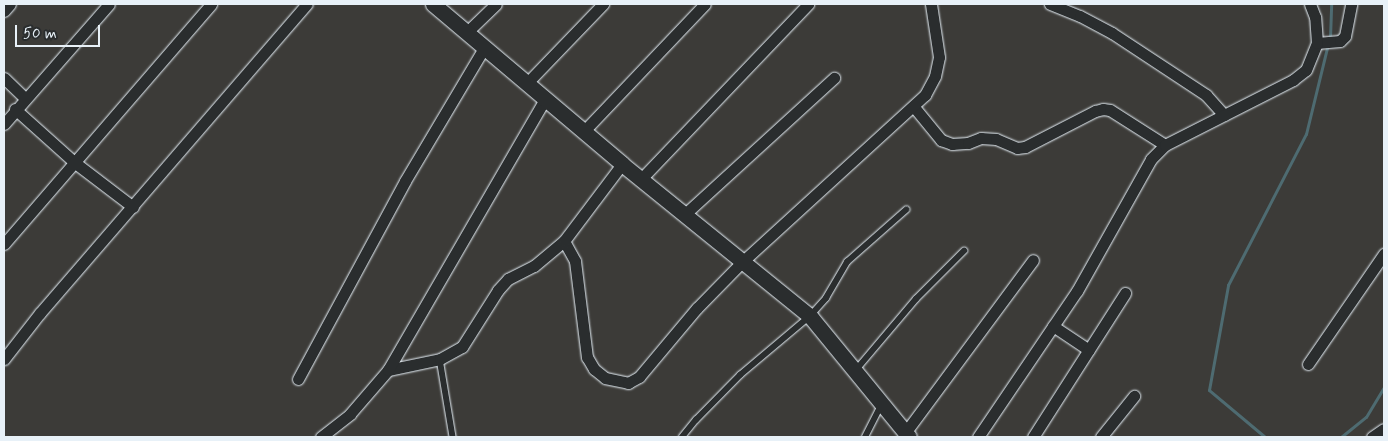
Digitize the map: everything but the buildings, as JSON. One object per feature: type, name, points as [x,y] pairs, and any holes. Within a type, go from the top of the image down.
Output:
[{"type":"street","points":[[4,11],[10,4]]},
{"type":"street","points":[[4,124],[24,98],[109,4]]},
{"type":"street","points":[[4,244],[211,4]]},
{"type":"street","points":[[4,359],[307,4]]},
{"type":"street","points":[[434,4],[622,164],[810,316],[856,370],[907,435],[1033,260]]},
{"type":"street","points":[[467,32],[496,4]]},
{"type":"street","points":[[528,83],[604,4]]},
{"type":"street","points":[[584,131],[705,4]]},
{"type":"street","points":[[641,179],[808,4]]},
{"type":"street","points":[[564,241],[574,261],[587,357],[594,369],[605,378],[628,382],[639,377],[697,308],[742,262],[925,95],[935,76],[939,57],[931,4]]},
{"type":"street","points":[[1050,4],[1080,16],[1112,33],[1206,95],[1224,115]]},
{"type":"street","points":[[978,437],[1076,291],[1151,159],[1165,144],[1294,80],[1306,70],[1317,43],[1315,17],[1310,4]]},
{"type":"street","points":[[1317,43],[1340,41],[1345,36],[1351,4]]},
{"type":"street","points":[[298,379],[405,181],[484,48]]},
{"type":"street","points":[[4,78],[24,98]]},
{"type":"street","points":[[686,214],[834,78]]},
{"type":"street","points":[[321,437],[350,414],[388,370],[545,99]]},
{"type":"street","points":[[914,107],[941,140],[952,144],[968,143],[981,138],[996,139],[1017,148],[1025,147],[1096,110],[1103,109],[1110,110],[1165,144]]},
{"type":"street","points":[[15,109],[74,162],[133,207]]},
{"type":"street","points":[[388,370],[440,359],[462,347],[498,290],[508,280],[534,266],[564,241],[622,164]]},
{"type":"street","points":[[1308,364],[1384,254]]},
{"type":"street","points":[[1033,437],[1126,293]]},
{"type":"street","points":[[1053,326],[1089,350]]},
{"type":"street","points":[[1101,437],[1134,396]]},
{"type":"street","points":[[1372,437],[1384,429]]},
{"type":"lane","points":[[682,437],[696,420],[740,376],[810,316],[823,302],[847,262],[906,210]]},
{"type":"lane","points":[[856,370],[916,299],[964,251]]},
{"type":"lane","points":[[440,359],[453,437]]},
{"type":"lane","points":[[865,437],[882,405]]},
{"type":"waterway","points":[[1330,38],[1331,4]]},
{"type":"waterway","points":[[1265,437],[1209,390],[1228,285],[1306,134],[1328,44]]},
{"type":"waterway","points":[[1341,437],[1366,417],[1384,387]]}]
